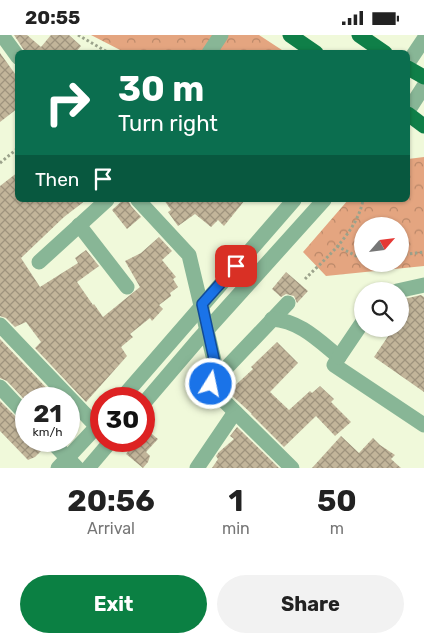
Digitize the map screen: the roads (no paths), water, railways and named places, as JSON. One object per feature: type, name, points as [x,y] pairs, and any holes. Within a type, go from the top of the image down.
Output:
[{"type":"main road","points":[[290,35],[312,50]]},
{"type":"main road","points":[[359,35],[381,50]]},
{"type":"main road","points":[[410,69],[424,77]]},
{"type":"main road","points":[[410,115],[424,126]]},
{"type":"street","points":[[2,35],[15,53]]},
{"type":"street","points":[[211,50],[221,35]]},
{"type":"street","points":[[410,60],[424,39]]},
{"type":"street","points":[[410,110],[424,86]]},
{"type":"street","points":[[39,262],[105,202]]},
{"type":"street","points":[[140,202],[190,255],[218,377]]},
{"type":"street","points":[[131,387],[292,202]]},
{"type":"street","points":[[155,390],[322,202]]},
{"type":"street","points":[[79,225],[127,287]]},
{"type":"street","points":[[409,288],[424,285]]},
{"type":"street","points":[[288,303],[211,384],[220,397],[292,468]]},
{"type":"street","points":[[272,319],[285,320],[303,328],[339,357]]},
{"type":"street","points":[[0,325],[90,416]]},
{"type":"street","points":[[354,335],[334,365],[424,425]]},
{"type":"street","points":[[0,387],[15,403]]},
{"type":"street","points":[[197,468],[235,412]]},
{"type":"street","points":[[58,452],[67,465],[90,438]]},
{"type":"street","points":[[88,468],[102,452]]}]
